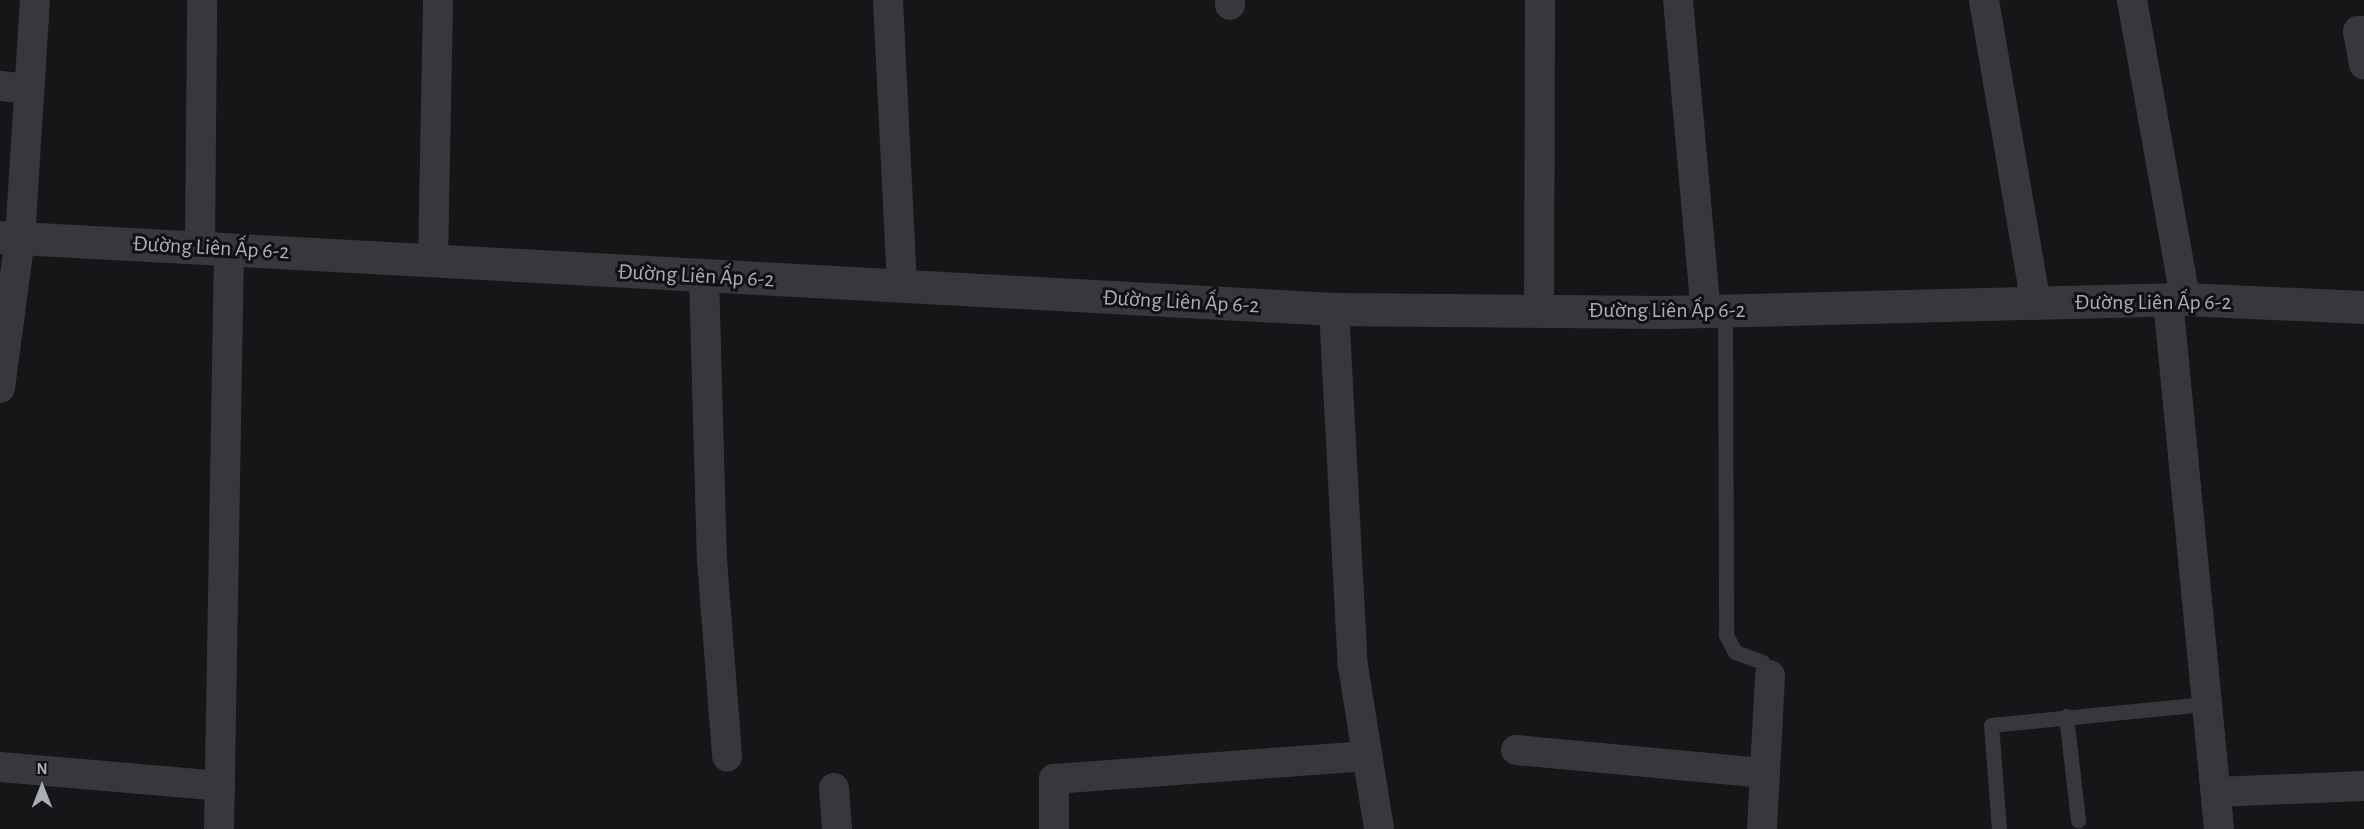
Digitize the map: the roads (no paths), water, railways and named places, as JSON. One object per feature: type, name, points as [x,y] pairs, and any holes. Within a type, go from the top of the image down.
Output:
[{"type":"street","points":[[0,388],[10,237],[29,89],[35,0]]},
{"type":"street","points":[[202,0],[214,249],[219,829]]},
{"type":"street","points":[[433,261],[438,0]]},
{"type":"street","points":[[888,0],[902,287]]},
{"type":"street","points":[[1539,311],[1540,0]]},
{"type":"street","points":[[1678,0],[1715,311]]},
{"type":"street","points":[[1984,0],[2036,304]]},
{"type":"street","points":[[2132,0],[2176,300],[2205,704],[2219,829]]},
{"type":"street","points":[[2364,31],[2358,31],[2364,64]]},
{"type":"street","points":[[0,86],[29,89]]},
{"type":"street","name":"Đường Liên Ấp 6-2","points":[[10,237],[1334,309],[1715,311],[2176,300],[2364,307]]},
{"type":"street","points":[[704,276],[712,560],[727,756]]},
{"type":"street","points":[[1334,309],[1353,666],[1379,829]]},
{"type":"street","points":[[1762,829],[1770,675]]},
{"type":"street","points":[[1516,750],[1765,773]]},
{"type":"street","points":[[1053,829],[1054,779],[1367,756]]},
{"type":"street","points":[[0,767],[220,786]]},
{"type":"street","points":[[2216,792],[2364,786]]},
{"type":"street","points":[[834,788],[837,829]]},
{"type":"lane","points":[[1715,311],[1726,635],[1735,652],[1762,662],[1770,675]]},
{"type":"lane","points":[[1999,829],[1991,725],[2205,704]]},
{"type":"lane","points":[[2066,716],[2078,820]]}]
